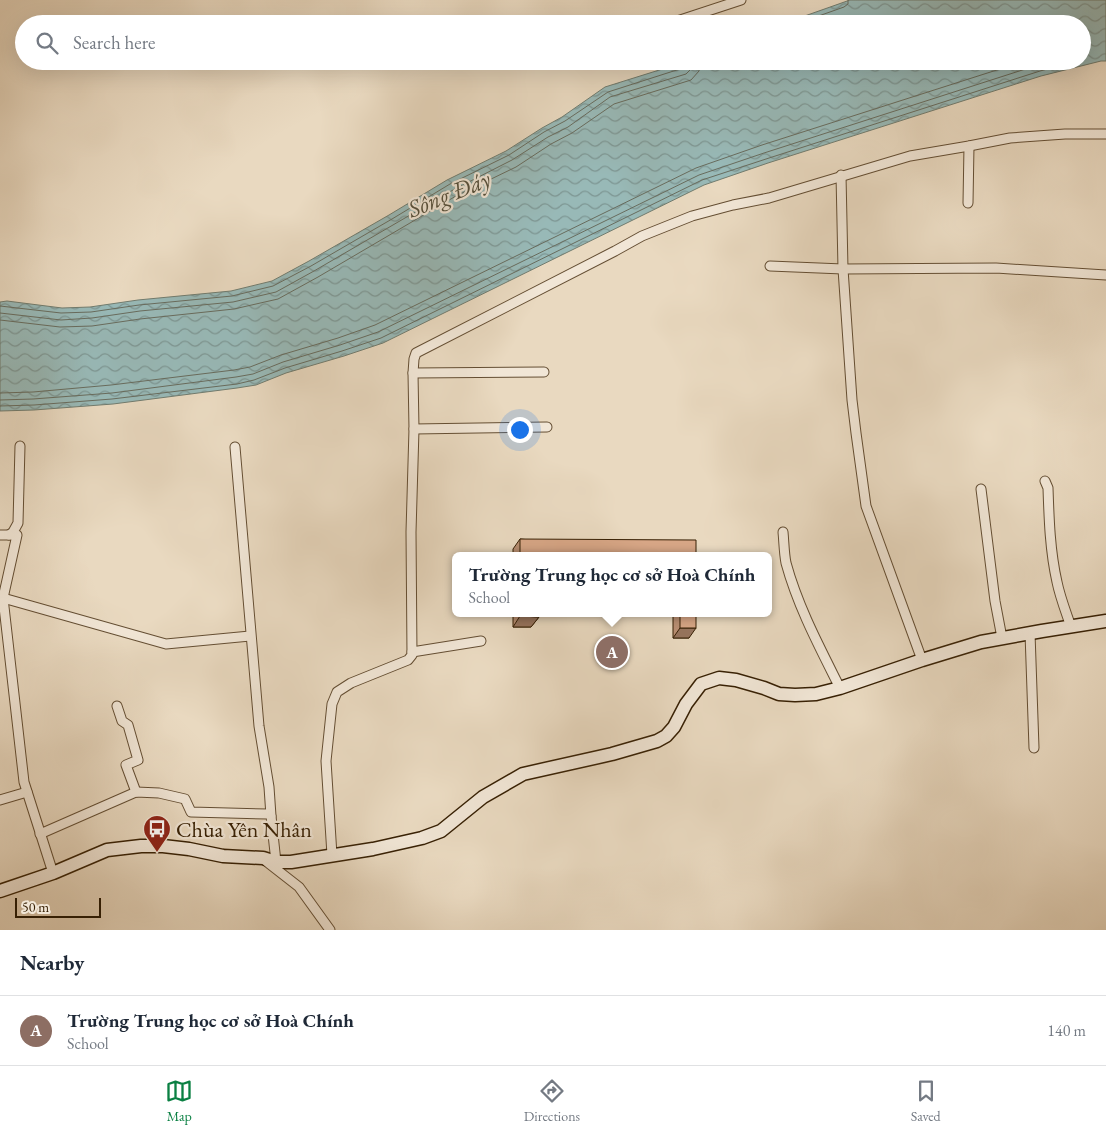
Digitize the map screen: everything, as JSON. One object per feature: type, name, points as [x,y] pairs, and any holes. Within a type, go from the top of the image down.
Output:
[{"type":"street","points":[[695,15],[741,0]]},
{"type":"street","points":[[332,856],[326,761],[332,704],[337,692],[351,683],[408,660],[412,655],[413,373],[415,356],[419,351],[642,236],[692,216],[732,205],[769,198],[910,156],[1026,136],[1106,134]]},
{"type":"street","points":[[968,203],[969,146]]},
{"type":"street","points":[[841,175],[843,269],[852,400],[866,506],[922,660]]},
{"type":"street","points":[[770,266],[843,269],[980,268],[1106,275],[1106,283]]},
{"type":"street","points":[[413,373],[544,372]]},
{"type":"street","points":[[414,429],[547,427]]},
{"type":"street","points":[[5,535],[13,532],[18,523],[20,446]]},
{"type":"street","points":[[235,447],[258,726],[271,816],[269,860]]},
{"type":"street","points":[[1045,481],[1048,488],[1050,537],[1055,571],[1061,598],[1071,627]]},
{"type":"street","points":[[981,489],[993,585],[1002,638]]},
{"type":"street","points":[[782,532],[786,562],[799,601],[810,628],[840,688]]},
{"type":"street","points":[[5,535],[17,535],[3,598],[24,782],[53,873]]},
{"type":"street","points":[[3,598],[166,644],[250,636]]},
{"type":"street","points":[[0,891],[53,873],[107,850],[141,846],[163,846],[223,856],[291,862],[373,850],[422,838],[441,831],[483,797],[523,774],[612,754],[657,741],[666,736],[674,727],[686,704],[701,684],[719,678],[736,680],[779,694],[816,694],[981,642],[1106,622]]},
{"type":"street","points":[[1030,633],[1034,748]]},
{"type":"street","points":[[412,652],[481,641]]},
{"type":"street","points":[[117,706],[122,721],[128,725],[138,760],[126,765],[136,792]]},
{"type":"street","points":[[0,800],[27,792]]},
{"type":"street","points":[[40,834],[136,792],[159,793],[185,799],[191,812],[268,814],[271,816]]},
{"type":"street","points":[[269,860],[299,887],[330,930]]},
{"type":"water","points":[[850,0],[1106,0],[1106,61],[1091,64],[1091,15],[808,15]]},
{"type":"water","name":"Sông Đáy","points":[[659,70],[1065,70],[1041,76],[704,185],[383,343],[286,373],[256,385],[113,404],[0,411],[0,302],[7,301],[62,308],[90,307],[138,300],[231,291],[272,281],[447,180],[506,151],[562,117],[605,87]]},
{"type":"building","points":[[520,539],[696,540],[696,552],[520,552]]},
{"type":"building","points":[[680,617],[696,617],[696,628],[680,628]]},
{"type":"place","name":"Trường Trung học cơ sở Hoà Chính","points":[[612,652]]},
{"type":"place","name":"Chùa Yên Nhân","points":[[157,853]]}]
